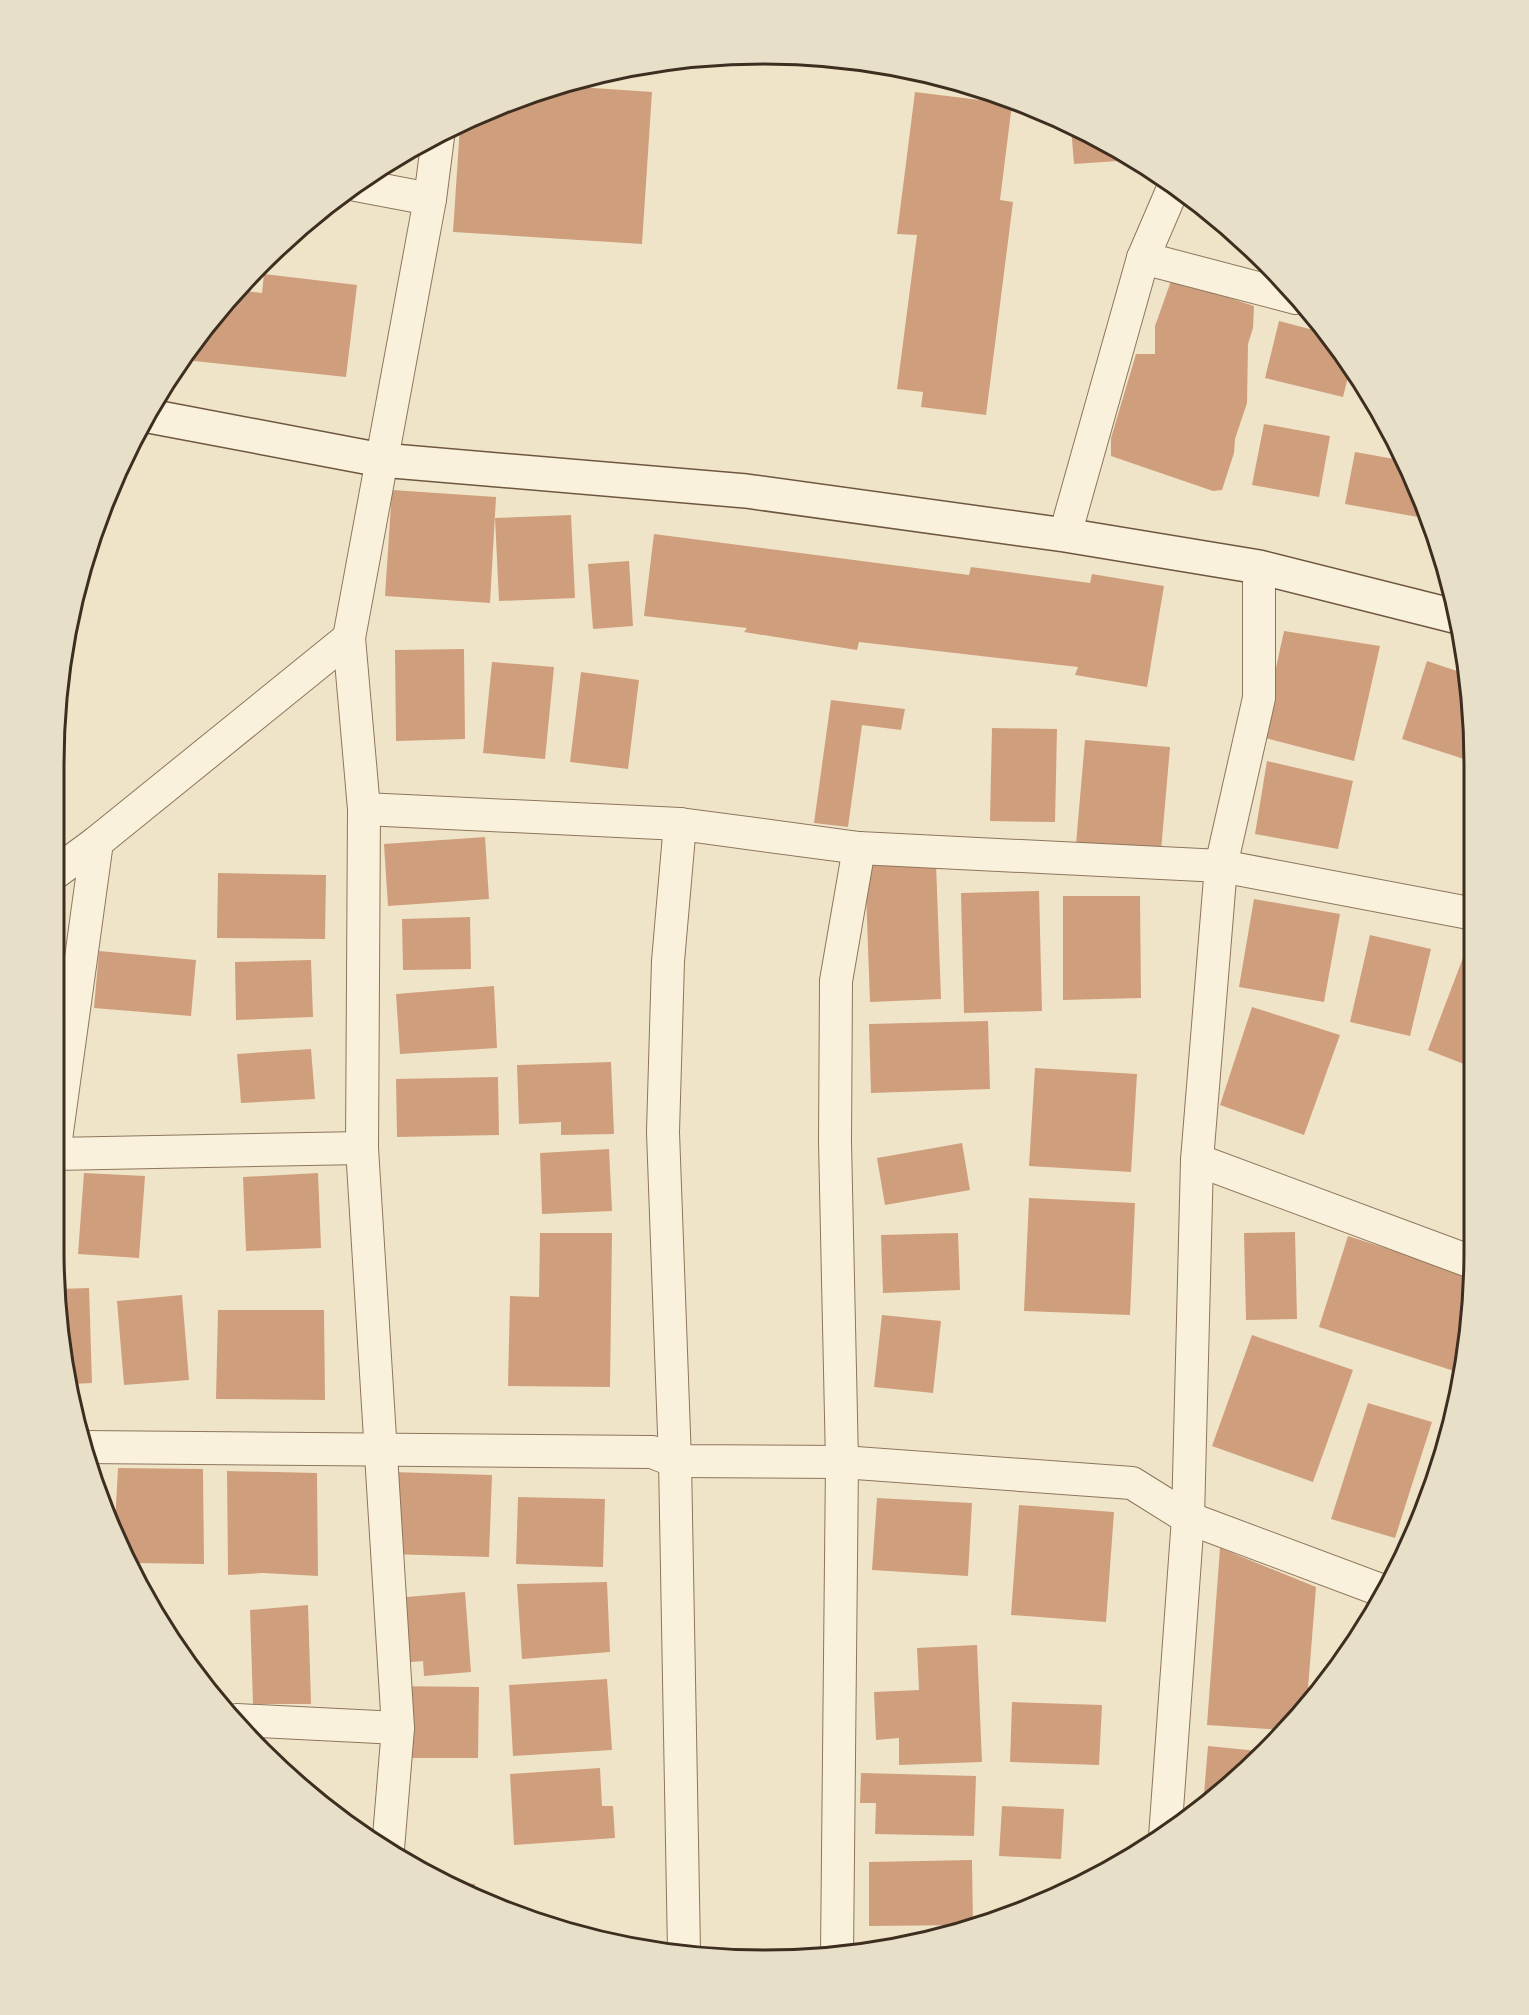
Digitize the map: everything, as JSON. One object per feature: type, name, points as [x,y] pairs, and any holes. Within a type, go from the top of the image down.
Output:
[{"type":"main road","points":[[156,417],[381,460],[746,491],[1065,535],[1259,567],[1448,614]]},
{"type":"street","points":[[389,1841],[398,1728],[362,1148],[364,809],[349,638],[430,199],[437,147]]},
{"type":"street","points":[[368,187],[430,199]]},
{"type":"street","points":[[1065,535],[1143,258],[1170,194]]},
{"type":"street","points":[[1143,258],[1282,293]]},
{"type":"street","points":[[1166,1824],[1188,1518],[1197,1161],[1221,866],[1259,698],[1259,567]]},
{"type":"street","points":[[65,866],[349,638]]},
{"type":"street","points":[[364,809],[680,824],[859,848],[1221,866],[1464,912]]},
{"type":"street","points":[[680,824],[668,962],[663,1132],[675,1461],[684,1946]]},
{"type":"street","points":[[65,1074],[97,842]]},
{"type":"street","points":[[837,1947],[842,1462],[835,1143],[836,981],[859,848]]},
{"type":"street","points":[[65,1154],[362,1148]]},
{"type":"street","points":[[1197,1161],[1464,1259]]},
{"type":"street","points":[[93,1447],[652,1452],[675,1461],[842,1462],[1132,1483],[1188,1518],[1377,1589]]},
{"type":"street","points":[[246,1720],[398,1728]]},
{"type":"building","points":[[583,88],[652,92],[642,244],[453,232],[459,135],[539,102]]},
{"type":"building","points":[[915,92],[986,101],[1011,110],[1000,200],[1013,202],[986,415],[921,407],[923,392],[897,389],[917,235],[897,234]]},
{"type":"building","points":[[1072,136],[1120,161],[1074,164]]},
{"type":"building","points":[[266,274],[357,285],[346,377],[193,361],[209,338],[249,291],[262,293]]},
{"type":"building","points":[[1171,281],[1178,281],[1254,306],[1253,328],[1248,344],[1247,403],[1222,490],[1213,491],[1111,456],[1111,438],[1136,354],[1155,354],[1155,326]]},
{"type":"building","points":[[1279,321],[1313,330],[1348,377],[1343,397],[1265,378]]},
{"type":"building","points":[[1264,424],[1330,436],[1319,497],[1252,485]]},
{"type":"building","points":[[1355,452],[1394,459],[1418,517],[1345,504]]},
{"type":"building","points":[[392,490],[496,497],[490,603],[385,596]]},
{"type":"building","points":[[571,515],[575,598],[499,601],[495,518]]},
{"type":"building","points":[[654,534],[969,575],[971,567],[1090,583],[1092,574],[1164,586],[1147,687],[1075,675],[1078,667],[859,642],[857,650],[744,632],[747,628],[644,616]]},
{"type":"building","points":[[629,561],[633,626],[593,629],[588,564]]},
{"type":"building","points":[[1284,631],[1380,646],[1354,761],[1261,737]]},
{"type":"building","points":[[464,649],[465,739],[396,741],[395,650]]},
{"type":"building","points":[[1427,661],[1459,672],[1464,759],[1402,739]]},
{"type":"building","points":[[492,662],[554,667],[545,759],[483,753]]},
{"type":"building","points":[[581,672],[639,680],[628,769],[570,762]]},
{"type":"building","points":[[831,700],[905,709],[901,730],[862,725],[848,827],[814,823]]},
{"type":"building","points":[[992,728],[1057,729],[1055,822],[990,821]]},
{"type":"building","points":[[1085,740],[1170,747],[1161,851],[1076,844]]},
{"type":"building","points":[[1267,761],[1353,781],[1338,849],[1255,834]]},
{"type":"building","points":[[485,837],[489,899],[388,906],[384,844]]},
{"type":"building","points":[[936,863],[941,999],[870,1002],[865,865]]},
{"type":"building","points":[[218,873],[326,875],[325,939],[217,938]]},
{"type":"building","points":[[1039,891],[1042,1011],[964,1013],[961,893]]},
{"type":"building","points":[[1063,896],[1140,896],[1141,998],[1063,1000]]},
{"type":"building","points":[[1254,899],[1340,914],[1324,1002],[1239,987]]},
{"type":"building","points":[[470,917],[471,969],[403,970],[402,919]]},
{"type":"building","points":[[1370,935],[1431,949],[1410,1036],[1350,1022]]},
{"type":"building","points":[[99,951],[196,960],[191,1016],[94,1008]]},
{"type":"building","points":[[1464,955],[1464,1064],[1428,1050]]},
{"type":"building","points":[[311,960],[313,1017],[236,1020],[235,962]]},
{"type":"building","points":[[494,986],[497,1048],[400,1054],[396,994]]},
{"type":"building","points":[[1252,1007],[1340,1035],[1304,1135],[1220,1105]]},
{"type":"building","points":[[988,1021],[990,1089],[871,1093],[869,1024]]},
{"type":"building","points":[[311,1049],[315,1099],[241,1103],[237,1054]]},
{"type":"building","points":[[611,1062],[614,1134],[561,1135],[561,1122],[519,1124],[517,1065]]},
{"type":"building","points":[[1035,1068],[1137,1074],[1131,1172],[1029,1166]]},
{"type":"building","points":[[498,1077],[499,1135],[397,1137],[396,1079]]},
{"type":"building","points":[[962,1143],[970,1190],[885,1205],[877,1158]]},
{"type":"building","points":[[609,1149],[612,1211],[542,1214],[540,1153]]},
{"type":"building","points":[[84,1173],[145,1176],[139,1258],[78,1254]]},
{"type":"building","points":[[318,1173],[321,1248],[246,1251],[243,1177]]},
{"type":"building","points":[[1029,1198],[1135,1203],[1130,1315],[1024,1311]]},
{"type":"building","points":[[1295,1232],[1297,1319],[1246,1320],[1244,1233]]},
{"type":"building","points":[[540,1233],[612,1233],[610,1387],[508,1386],[510,1296],[539,1297]]},
{"type":"building","points":[[958,1233],[960,1290],[883,1293],[881,1235]]},
{"type":"building","points":[[1348,1236],[1463,1273],[1459,1342],[1454,1371],[1319,1327]]},
{"type":"building","points":[[89,1288],[92,1383],[77,1384],[70,1342],[66,1289]]},
{"type":"building","points":[[182,1295],[189,1380],[124,1385],[117,1301]]},
{"type":"building","points":[[218,1310],[324,1310],[325,1400],[216,1399]]},
{"type":"building","points":[[882,1315],[941,1321],[933,1393],[874,1387]]},
{"type":"building","points":[[1252,1335],[1353,1370],[1313,1482],[1212,1446]]},
{"type":"building","points":[[1368,1403],[1432,1422],[1395,1538],[1331,1519]]},
{"type":"building","points":[[118,1468],[203,1469],[204,1564],[139,1563],[116,1512]]},
{"type":"building","points":[[227,1471],[317,1473],[318,1576],[263,1573],[228,1575]]},
{"type":"building","points":[[391,1472],[492,1475],[489,1557],[387,1554]]},
{"type":"building","points":[[518,1497],[605,1499],[603,1567],[516,1564]]},
{"type":"building","points":[[877,1498],[972,1503],[968,1576],[872,1570]]},
{"type":"building","points":[[1019,1505],[1114,1512],[1106,1622],[1011,1615]]},
{"type":"building","points":[[1220,1548],[1316,1587],[1308,1692],[1274,1729],[1207,1725]]},
{"type":"building","points":[[607,1582],[610,1652],[522,1659],[517,1584]]},
{"type":"building","points":[[465,1592],[471,1672],[424,1676],[423,1661],[400,1663],[395,1598]]},
{"type":"building","points":[[308,1605],[311,1704],[253,1704],[250,1610]]},
{"type":"building","points":[[977,1645],[982,1762],[899,1765],[899,1738],[876,1740],[874,1692],[919,1690],[917,1648]]},
{"type":"building","points":[[607,1679],[612,1750],[513,1756],[509,1685]]},
{"type":"building","points":[[390,1686],[479,1687],[478,1758],[389,1758]]},
{"type":"building","points":[[1012,1702],[1102,1705],[1099,1765],[1010,1762]]},
{"type":"building","points":[[1208,1746],[1253,1751],[1226,1777],[1204,1795]]},
{"type":"building","points":[[600,1768],[602,1806],[613,1806],[615,1838],[514,1845],[510,1774]]},
{"type":"building","points":[[861,1773],[976,1776],[974,1836],[875,1834],[876,1803],[860,1803]]},
{"type":"building","points":[[1002,1806],[1064,1809],[1061,1859],[999,1856]]},
{"type":"building","points":[[972,1860],[973,1918],[952,1925],[869,1926],[869,1862]]}]
